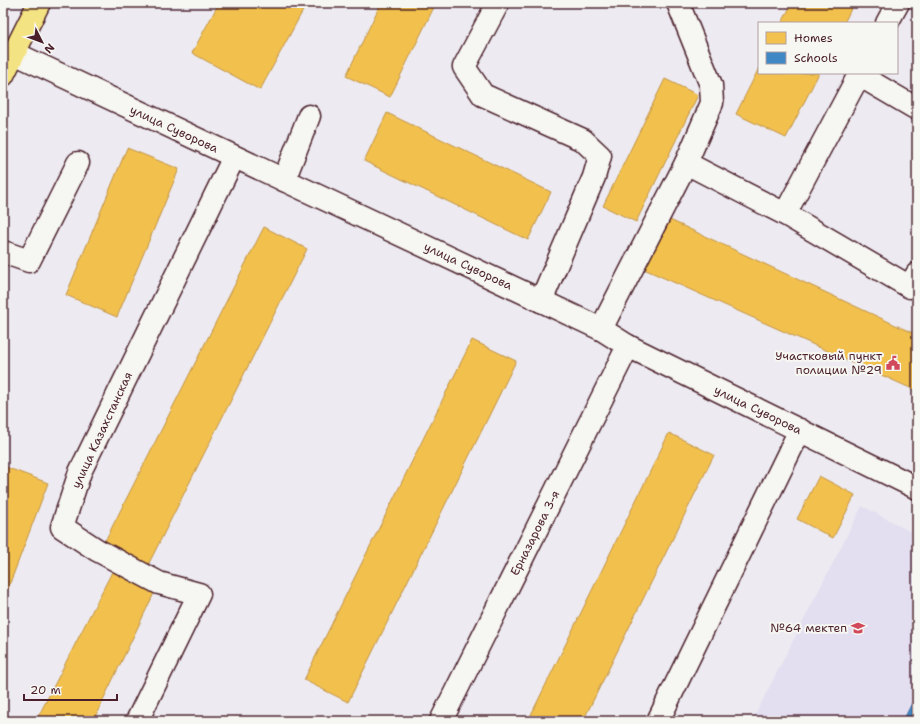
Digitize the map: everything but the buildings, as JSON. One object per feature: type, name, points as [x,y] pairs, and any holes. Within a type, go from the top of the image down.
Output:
[{"type":"main road","points":[[3,76],[39,3]]},
{"type":"street","points":[[498,3],[464,67],[483,95],[582,140],[600,156],[594,177],[541,301]]},
{"type":"street","points":[[601,329],[686,163],[712,103],[711,85],[678,3]]},
{"type":"street","points":[[888,22],[898,3]]},
{"type":"street","name":"улица Суворова","points":[[14,53],[601,329],[628,346],[917,488]]},
{"type":"street","points":[[785,214],[860,74],[917,109]]},
{"type":"street","points":[[284,180],[309,116]]},
{"type":"street","name":"улица Казахстанская","points":[[138,721],[199,594],[159,583],[97,550],[62,527],[80,472],[234,157]]},
{"type":"street","points":[[3,252],[29,261],[78,163]]},
{"type":"street","points":[[686,163],[785,214],[910,287],[917,274]]},
{"type":"street","name":"Ерназарова 3-я","points":[[441,721],[628,346]]},
{"type":"street","points":[[658,721],[800,430]]},
{"type":"shaded area","name":"№64 мектеп","points":[[862,506],[917,535],[917,721],[752,721]]},
{"type":"place","name":"Участковый пункт полиции №29","points":[[893,363]]},
{"type":"place","name":"№64 мектеп","points":[[858,628]]}]
